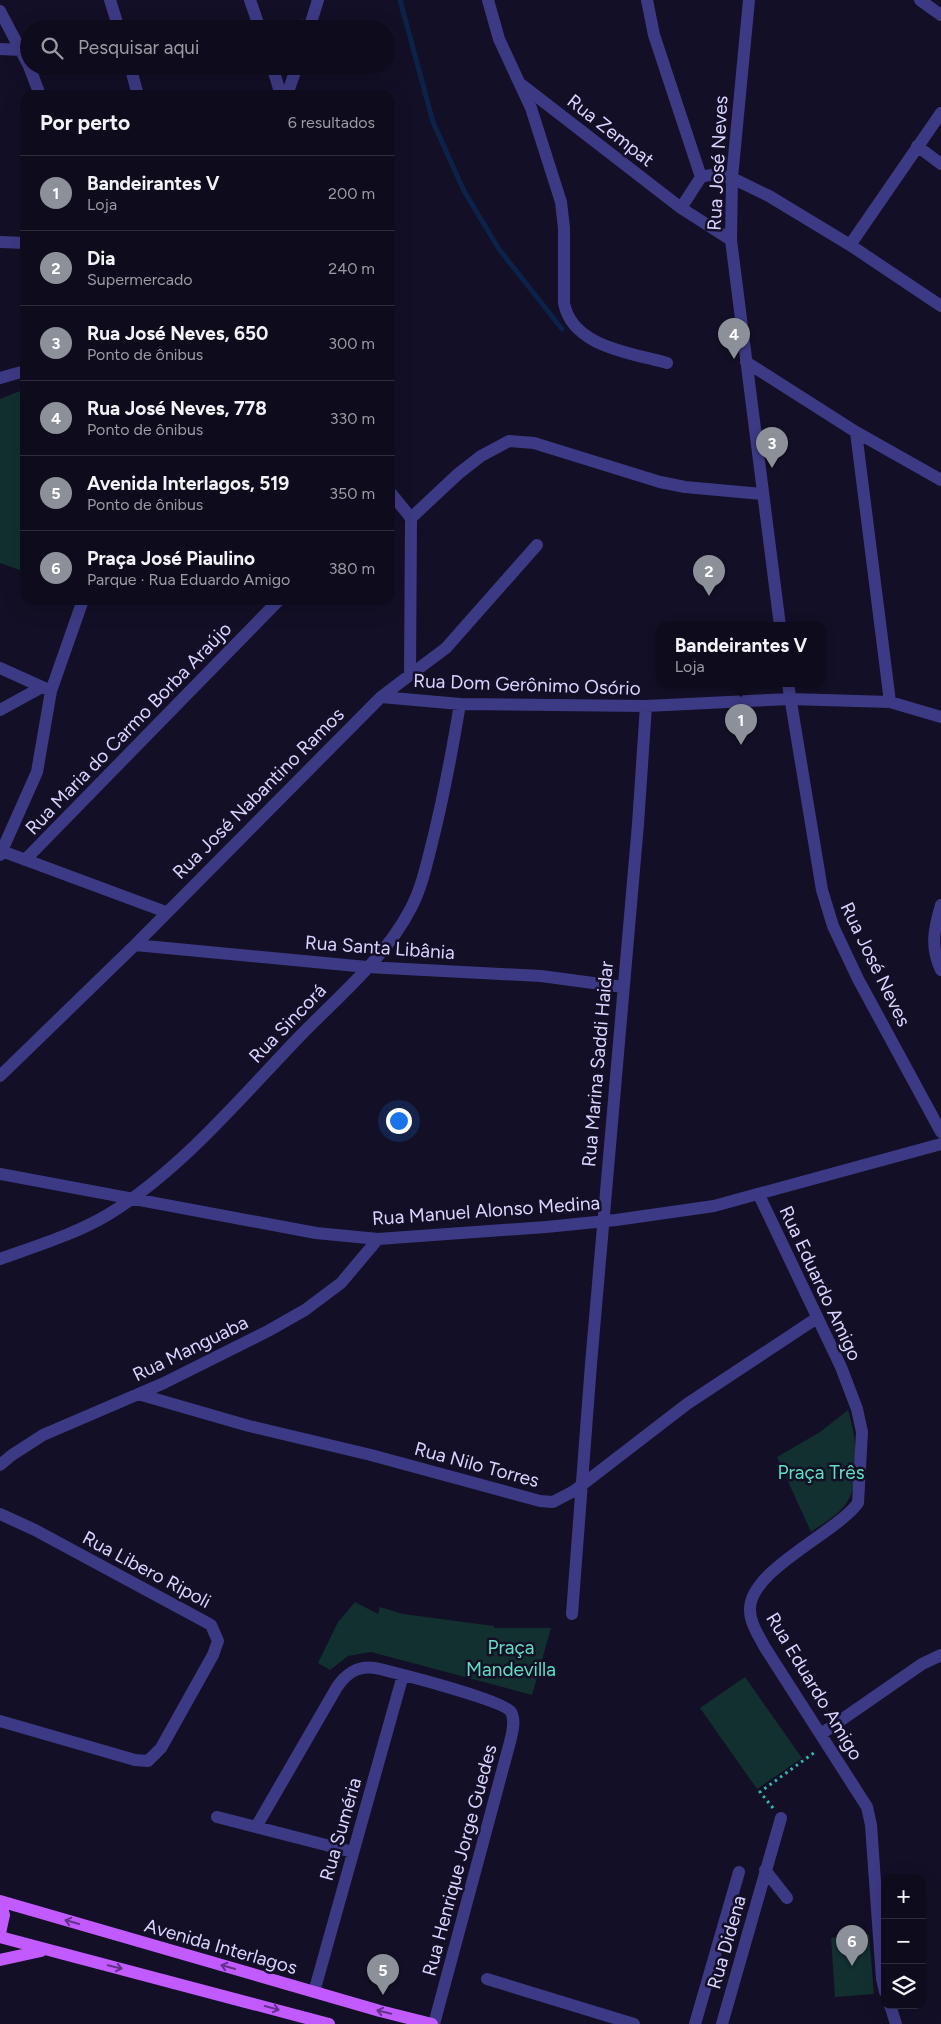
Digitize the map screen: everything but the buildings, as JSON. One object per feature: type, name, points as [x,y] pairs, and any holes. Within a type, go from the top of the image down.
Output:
[{"type":"main road","name":"Avenida Interlagos","points":[[0,1901],[314,1992],[433,2024]]},
{"type":"main road","points":[[0,1901],[4,1920],[0,1935],[45,1950],[185,1984],[329,2024]]},
{"type":"main road","points":[[0,1960],[45,1950]]},
{"type":"street","points":[[110,0],[116,20]]},
{"type":"street","points":[[250,0],[257,20]]},
{"type":"street","points":[[312,20],[318,0]]},
{"type":"street","points":[[488,0],[499,39],[531,108],[561,202],[564,228],[566,313],[578,329],[602,345],[667,363]]},
{"type":"street","points":[[646,0],[654,35],[701,177]]},
{"type":"street","name":"Rua José Neves","points":[[749,0],[732,178],[731,240],[779,622]]},
{"type":"street","points":[[920,0],[941,15]]},
{"type":"street","points":[[0,11],[20,46]]},
{"type":"street","points":[[0,49],[20,50]]},
{"type":"street","points":[[32,75],[38,90]]},
{"type":"street","points":[[132,75],[137,90]]},
{"type":"street","points":[[275,75],[279,90]]},
{"type":"street","points":[[289,90],[294,75]]},
{"type":"street","name":"Rua Zempat","points":[[518,82],[681,208],[731,240]]},
{"type":"street","points":[[850,246],[941,113]]},
{"type":"street","points":[[917,146],[941,164]]},
{"type":"street","points":[[681,208],[701,177],[714,174],[732,178],[769,196],[850,246],[941,306]]},
{"type":"street","points":[[0,242],[20,243]]},
{"type":"street","points":[[746,362],[856,432],[941,480]]},
{"type":"street","points":[[0,378],[20,372]]},
{"type":"street","points":[[856,432],[890,702]]},
{"type":"street","points":[[412,518],[458,474],[489,451],[509,441],[534,443],[660,482],[685,487],[762,494]]},
{"type":"street","points":[[395,498],[412,518],[410,675]]},
{"type":"street","name":"Rua José Nabantino Ramos","points":[[0,1076],[135,945],[380,697],[446,648],[536,545]]},
{"type":"street","points":[[81,605],[46,689],[37,772],[1,853],[166,912]]},
{"type":"street","name":"Rua Maria do Carmo Borba Araújo","points":[[25,860],[274,605]]},
{"type":"street","points":[[0,668],[46,689]]},
{"type":"street","name":"Rua José Neves","points":[[788,687],[822,890],[833,926],[858,979],[941,1132]]},
{"type":"street","points":[[0,710],[46,689]]},
{"type":"street","name":"Rua Dom Gerônimo Osório","points":[[380,697],[460,704],[646,706],[790,699],[890,702],[941,717]]},
{"type":"street","name":"Rua Sincorá","points":[[0,1260],[68,1234],[108,1214],[133,1197],[183,1157],[367,967],[398,931],[412,907],[423,877],[440,812],[460,704]]},
{"type":"street","name":"Rua Marina Saddi Haidar","points":[[572,1614],[646,706]]},
{"type":"street","points":[[941,905],[933,936],[933,948],[941,970]]},
{"type":"street","name":"Rua Santa Libânia","points":[[135,945],[367,967],[541,976],[623,987]]},
{"type":"street","name":"Rua Manuel Alonso Medina","points":[[0,1174],[133,1197],[316,1233],[378,1239],[603,1221],[714,1206],[941,1144]]},
{"type":"street","name":"Rua Eduardo Amigo","points":[[759,1195],[841,1367],[862,1427],[859,1496],[853,1509],[777,1567],[763,1581],[753,1595],[750,1609],[754,1627],[864,1800],[869,1815],[881,1966]]},
{"type":"street","name":"Rua Manguaba","points":[[0,1465],[43,1435],[138,1394],[268,1331],[305,1310],[342,1282],[378,1239]]},
{"type":"street","name":"Rua Nilo Torres","points":[[138,1394],[249,1426],[371,1455],[540,1501],[553,1502],[565,1497],[687,1404],[817,1318]]},
{"type":"street","name":"Rua Libero Ripoli","points":[[0,1514],[35,1530],[212,1625],[218,1641],[161,1748],[148,1761],[135,1760],[0,1721]]},
{"type":"street","points":[[824,1738],[922,1664],[941,1656]]},
{"type":"street","points":[[256,1827],[337,1686],[347,1674],[360,1668],[372,1667],[403,1675]]},
{"type":"street","name":"Rua Henrique Jorge Guedes","points":[[403,1675],[506,1706],[513,1718],[510,1742],[433,2024]]},
{"type":"street","name":"Rua Suméria","points":[[314,1992],[403,1675]]},
{"type":"street","points":[[217,1817],[353,1852]]},
{"type":"street","name":"Rua Didena","points":[[722,2024],[781,1818]]},
{"type":"street","points":[[766,1870],[786,1898]]},
{"type":"street","points":[[695,2024],[740,1872]]},
{"type":"street","points":[[486,1979],[634,2024]]},
{"type":"street","points":[[891,2009],[896,2024]]},
{"type":"path","points":[[781,1818],[760,1792],[824,1738]]},
{"type":"green space","points":[[20,391],[20,570],[0,563],[0,399]]},
{"type":"green space","name":"Praça Três","points":[[848,1410],[856,1459],[856,1472],[851,1495],[842,1509],[811,1532],[777,1457],[820,1432]]},
{"type":"green space","name":"Praça Mandevilla","points":[[355,1602],[378,1614],[380,1607],[403,1614],[494,1626],[494,1628],[551,1628],[532,1695],[371,1652],[348,1656],[330,1670],[318,1663],[338,1622]]},
{"type":"green space","points":[[745,1677],[802,1758],[757,1789],[700,1708]]},
{"type":"green space","points":[[869,1934],[874,1994],[835,1997],[831,1938]]},
{"type":"waterway","points":[[400,0],[433,122],[464,191],[499,249],[562,329]]},
{"type":"place","name":"Rua José Neves, 778","points":[[734,359]]},
{"type":"place","name":"Rua José Neves, 650","points":[[772,468]]},
{"type":"place","name":"Dia","points":[[709,596]]},
{"type":"place","name":"Bandeirantes V","points":[[741,745]]},
{"type":"place","name":"Praça José Piaulino","points":[[852,1966]]},
{"type":"place","name":"Avenida Interlagos, 519","points":[[383,1995]]}]
